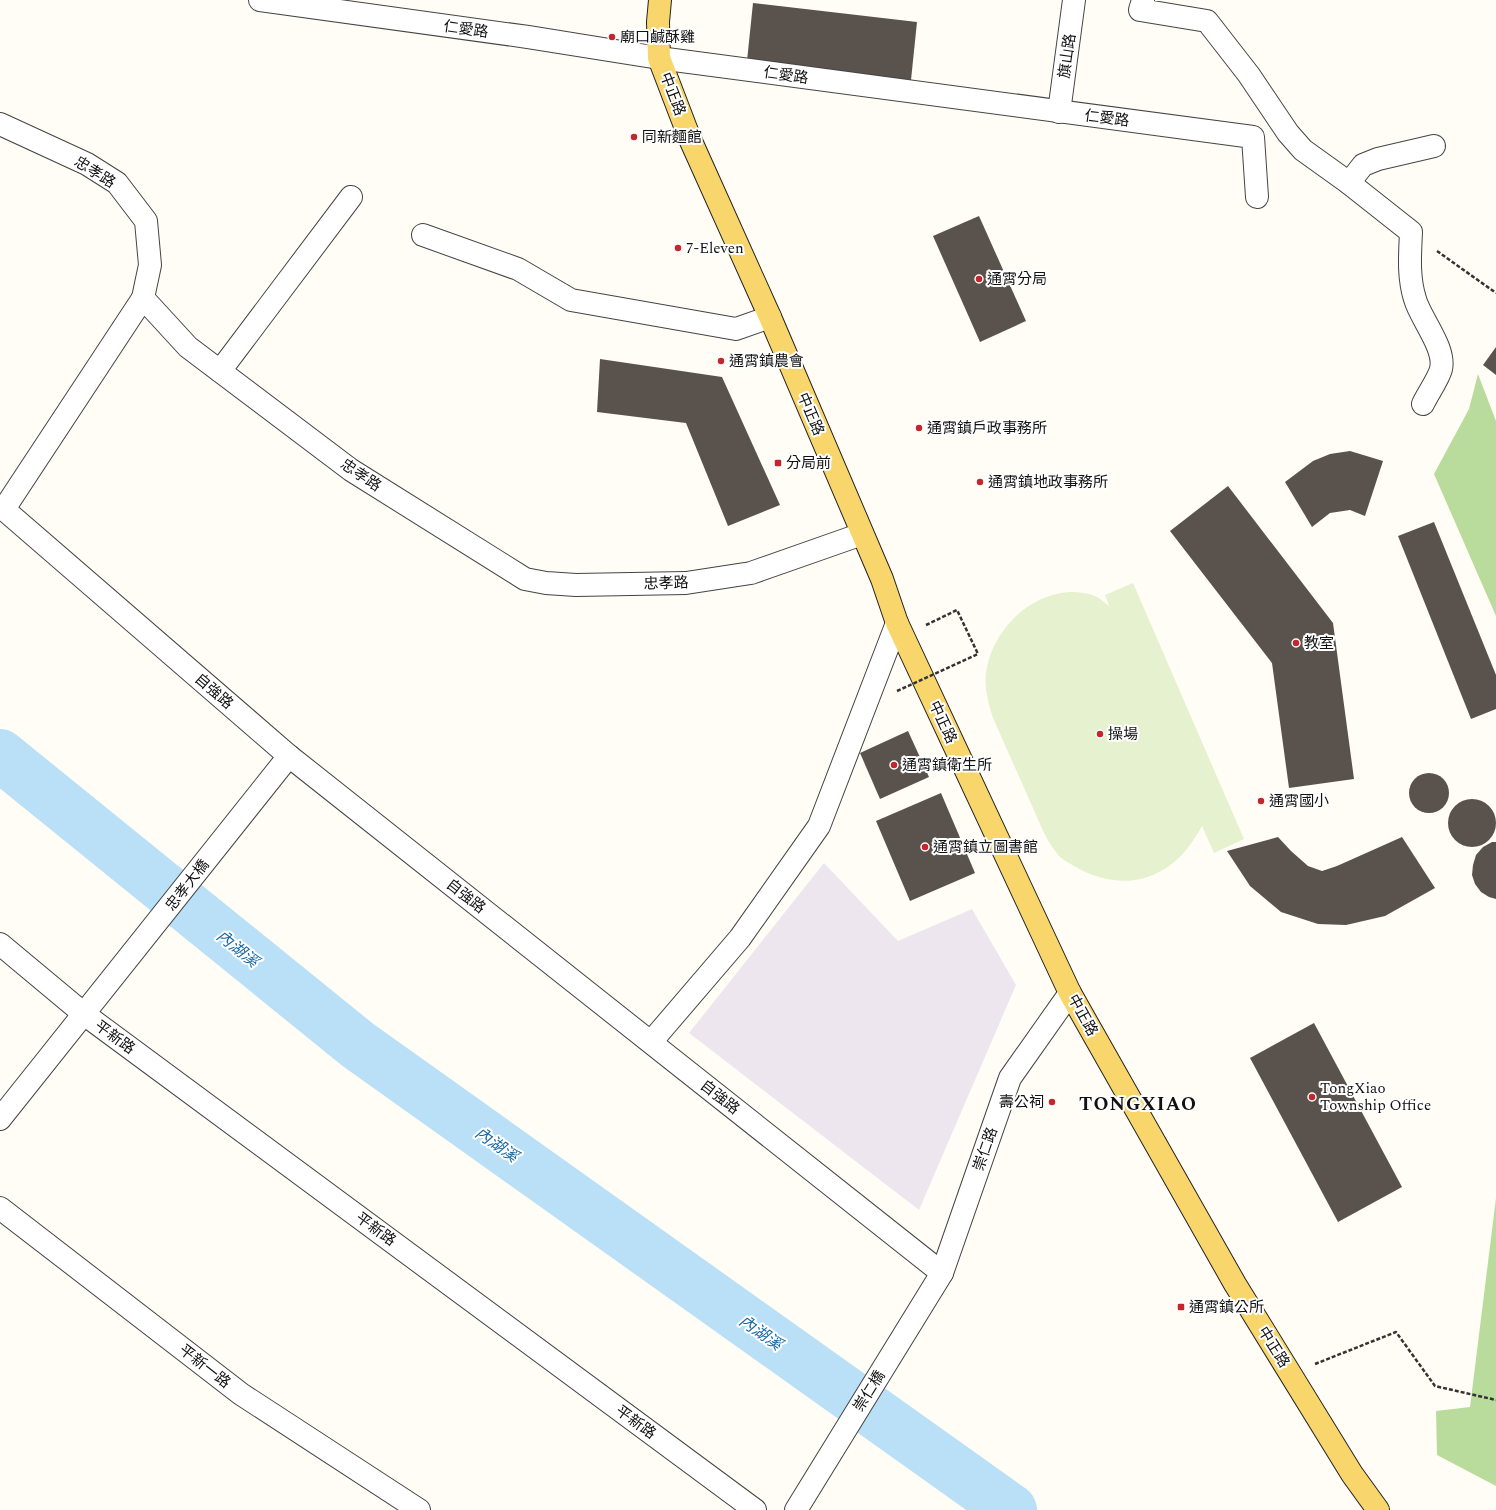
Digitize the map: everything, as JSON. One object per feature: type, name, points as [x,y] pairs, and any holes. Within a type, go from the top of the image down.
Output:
[{"type":"main road","name":"中正路","points":[[660,0],[658,22],[659,58],[690,139],[770,317],[882,579],[900,630],[1070,993],[1235,1284],[1352,1474],[1378,1510]]},
{"type":"street","name":"仁愛路","points":[[260,0],[659,58],[1253,137],[1257,197]]},
{"type":"street","name":"旗山路","points":[[1059,112],[1074,0]]},
{"type":"street","points":[[1142,0],[1140,10],[1207,21],[1249,75],[1288,133],[1303,150],[1349,183],[1411,232],[1410,279],[1415,300],[1437,343],[1442,360],[1441,370],[1423,404]]},
{"type":"street","name":"忠孝路","points":[[0,124],[87,164],[117,183],[146,221],[150,265],[143,298],[188,347],[351,470],[526,579],[546,583],[576,585],[686,583],[751,573],[862,534]]},
{"type":"street","points":[[1349,183],[1363,165],[1378,159],[1434,146]]},
{"type":"street","points":[[220,371],[351,197]]},
{"type":"street","points":[[423,235],[518,269],[571,300],[736,329],[770,317]]},
{"type":"street","points":[[2,507],[143,298]]},
{"type":"street","name":"自強路","points":[[2,507],[289,756],[942,1273]]},
{"type":"street","points":[[651,1042],[740,938],[819,826],[900,630]]},
{"type":"street","name":"忠孝大橋","points":[[0,1119],[289,756]]},
{"type":"street","name":"平新路","points":[[0,944],[84,1014],[755,1510]]},
{"type":"street","name":"崇仁路","points":[[942,1273],[1010,1078],[1070,993]]},
{"type":"street","name":"平新一路","points":[[0,1208],[241,1394],[419,1510]]},
{"type":"street","name":"崇仁橋","points":[[796,1510],[942,1273]]},
{"type":"path","points":[[1411,232],[1496,293]]},
{"type":"path","points":[[897,690],[978,654],[957,610],[900,630]]},
{"type":"path","points":[[1291,1374],[1396,1332],[1435,1386],[1496,1400]]},
{"type":"shaded area","points":[[824,863],[898,941],[972,909],[1016,985],[919,1210],[689,1033]]},
{"type":"green space","points":[[1478,374],[1496,421],[1496,616],[1434,474],[1469,409]]},
{"type":"green space","points":[[1133,583],[1244,839],[1214,853],[1202,826],[1185,852],[1168,867],[1150,876],[1128,881],[1106,879],[1084,871],[1066,861],[1051,845],[1044,833],[993,718],[988,699],[986,673],[991,653],[998,639],[1016,616],[1028,606],[1055,594],[1070,592],[1084,593],[1094,596],[1109,606],[1105,595]]},
{"type":"green space","points":[[1496,1198],[1496,1486],[1437,1455],[1436,1411],[1470,1407]]},
{"type":"building","points":[[753,3],[917,22],[911,80],[747,61]]},
{"type":"building","name":"通霄分局","points":[[979,216],[1026,321],[980,342],[933,236]]},
{"type":"building","points":[[1496,347],[1496,375],[1483,365]]},
{"type":"building","points":[[600,359],[722,377],[780,505],[728,526],[686,423],[597,412]]},
{"type":"building","points":[[1350,451],[1383,461],[1365,516],[1350,510],[1330,513],[1312,527],[1285,482],[1313,461],[1330,454]]},
{"type":"building","name":"教室","points":[[1228,486],[1333,623],[1354,779],[1289,788],[1272,663],[1170,531]]},
{"type":"building","points":[[1434,522],[1496,675],[1496,709],[1471,719],[1398,536]]},
{"type":"building","name":"通霄鎮衛生所","points":[[908,731],[929,777],[880,799],[860,753]]},
{"type":"building","points":[[1433,773],[1440,776],[1446,782],[1449,793],[1448,801],[1440,810],[1433,813],[1425,813],[1418,810],[1410,801],[1409,789],[1412,782],[1421,774]]},
{"type":"building","name":"通霄鎮立圖書館","points":[[941,793],[975,873],[910,901],[876,821]]},
{"type":"building","points":[[1467,799],[1477,799],[1486,803],[1492,809],[1495,814],[1495,832],[1486,843],[1477,847],[1467,847],[1458,843],[1452,837],[1448,828],[1448,818],[1452,809],[1458,803]]},
{"type":"building","points":[[1278,837],[1308,866],[1322,871],[1337,866],[1402,837],[1435,888],[1385,916],[1346,925],[1318,924],[1281,912],[1250,886],[1227,851]]},
{"type":"building","points":[[1492,842],[1496,842],[1496,899],[1481,892],[1475,884],[1472,875],[1476,855],[1483,847]]},
{"type":"building","name":"TongXiao Township Office","points":[[1314,1023],[1402,1187],[1338,1222],[1250,1058]]},
{"type":"waterway","name":"內湖溪","points":[[0,755],[358,1045],[1011,1510]]},
{"type":"place","name":"廟口鹹酥雞","points":[[612,37]]},
{"type":"place","name":"同新麵館","points":[[634,137]]},
{"type":"place","name":"7-Eleven","points":[[678,248]]},
{"type":"place","name":"通霄分局","points":[[979,279]]},
{"type":"place","name":"通霄鎮農會","points":[[721,361]]},
{"type":"place","name":"通霄鎮戶政事務所","points":[[919,428]]},
{"type":"place","name":"分局前","points":[[778,463]]},
{"type":"place","name":"通霄鎮地政事務所","points":[[980,482]]},
{"type":"place","name":"教室","points":[[1296,643]]},
{"type":"place","name":"操場","points":[[1100,734]]},
{"type":"place","name":"通霄鎮衛生所","points":[[894,765]]},
{"type":"place","name":"通霄國小","points":[[1261,801]]},
{"type":"place","name":"通霄鎮立圖書館","points":[[925,847]]},
{"type":"place","name":"TongXiao Township Office","points":[[1312,1097]]},
{"type":"place","name":"壽公祠","points":[[1052,1102]]},
{"type":"place","name":"通霄鎮公所","points":[[1181,1307]]},
{"type":"district","name":"TONGXIAO","points":[[1138,1103]]}]
